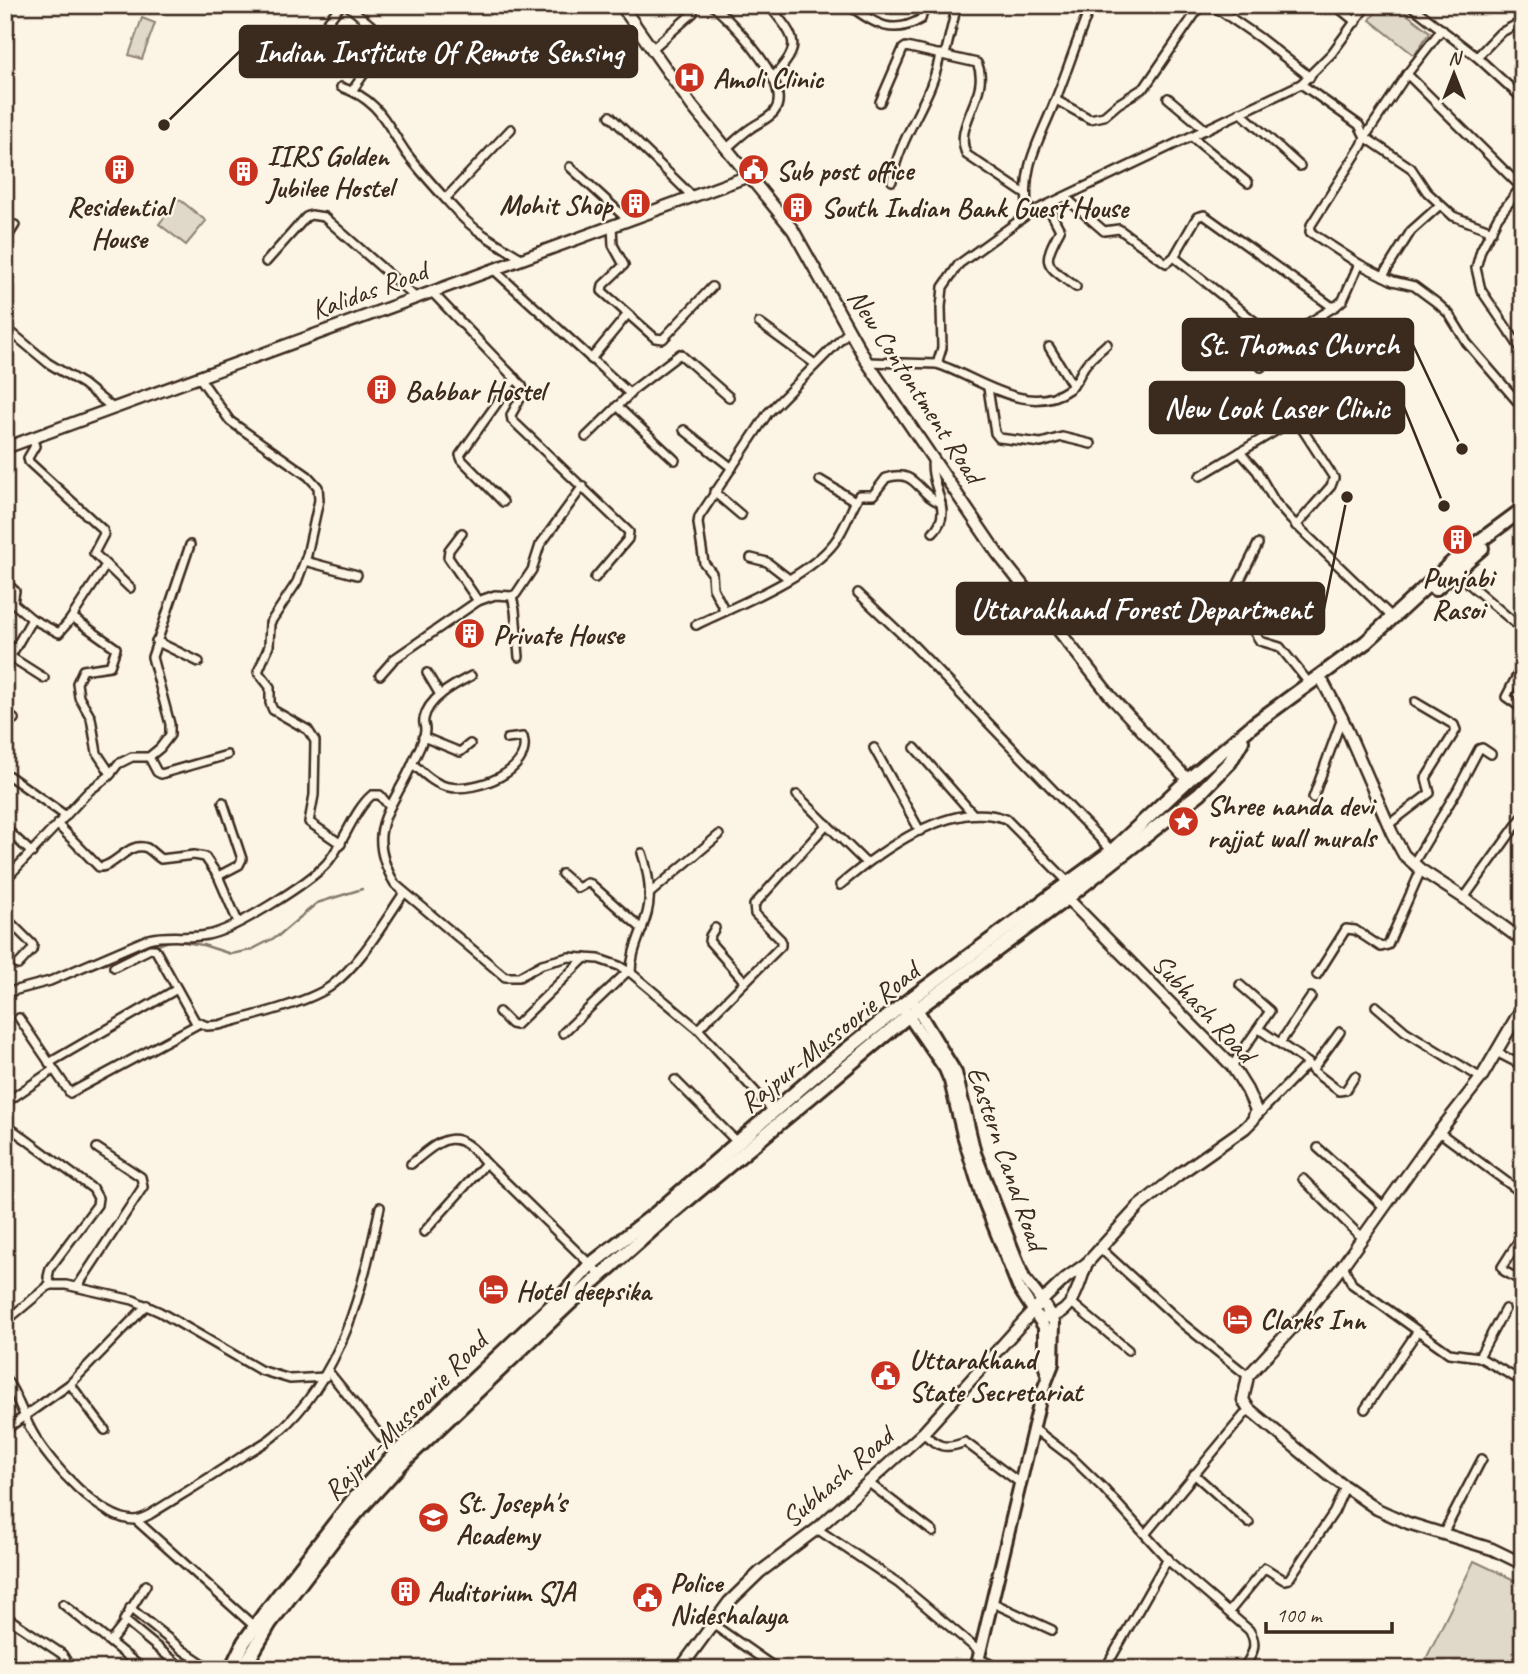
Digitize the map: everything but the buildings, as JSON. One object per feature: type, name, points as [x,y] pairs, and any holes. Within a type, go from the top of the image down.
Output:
[{"type":"main road","name":"Rajpur-Mussoorie Road","points":[[243,1669],[285,1602],[333,1540],[376,1491],[431,1435],[600,1275],[909,1007],[1112,851],[1254,724],[1366,642],[1458,557],[1523,509]]},
{"type":"main road","name":"Rajpur-Mussoorie Road","points":[[231,1669],[244,1642],[255,1627],[329,1530],[395,1454],[564,1294],[590,1265],[655,1214],[819,1072],[1067,898],[1200,792],[1230,762],[1240,743],[1262,724],[1374,644],[1455,572],[1523,518]]},
{"type":"main road","points":[[1189,780],[1185,792],[1200,792]]},
{"type":"main road","name":"Eastern Canal Road","points":[[909,1007],[956,1073],[975,1153],[1039,1310],[1044,1327],[1047,1374]]},
{"type":"main road","name":"Eastern Canal Road","points":[[978,1660],[1033,1428],[1047,1374],[1053,1364],[1052,1317],[1039,1310]]},
{"type":"street","points":[[319,33],[341,5]]},
{"type":"street","points":[[347,5],[386,39],[386,44],[352,91]]},
{"type":"street","name":"New Contontment Road","points":[[621,5],[726,149],[793,230],[867,362],[1020,583],[1112,698],[1189,780]]},
{"type":"street","points":[[712,5],[733,26],[774,77],[778,99],[773,113],[726,149]]},
{"type":"street","points":[[848,5],[874,23],[898,27],[921,19],[925,5]]},
{"type":"street","points":[[892,181],[899,151],[936,73],[957,5]]},
{"type":"street","points":[[1028,214],[1025,194],[1029,162],[1056,100],[1091,5]]},
{"type":"street","points":[[1056,100],[1090,119],[1104,116],[1145,87],[1201,5]]},
{"type":"street","points":[[1212,5],[1310,77]]},
{"type":"street","points":[[1335,5],[1356,22]]},
{"type":"street","points":[[937,364],[942,348],[941,296],[946,280],[959,264],[1028,214],[1301,84],[1332,54],[1367,5]]},
{"type":"street","points":[[1410,5],[1477,57],[1523,99]]},
{"type":"street","points":[[772,9],[791,33],[793,40],[789,58],[774,77]]},
{"type":"street","points":[[652,49],[694,13]]},
{"type":"street","points":[[1477,57],[1500,33],[1523,21]]},
{"type":"street","points":[[1442,29],[1365,136],[1310,230],[1312,234],[1359,264],[1418,289],[1444,309],[1467,343],[1523,408]]},
{"type":"street","points":[[880,102],[904,47],[974,62],[980,70],[975,102],[963,136],[964,149],[967,155],[1025,194]]},
{"type":"street","points":[[1407,75],[1522,187],[1502,210],[1477,259],[1476,278],[1491,307],[1523,352]]},
{"type":"street","points":[[1301,84],[1359,125],[1365,136],[1411,168],[1427,192],[1440,205],[1458,218],[1492,231]]},
{"type":"street","points":[[341,87],[370,103],[390,123],[406,152],[471,225],[521,258]]},
{"type":"street","points":[[1168,98],[1206,130]]},
{"type":"street","points":[[1241,112],[1300,166]]},
{"type":"street","points":[[610,116],[692,196]]},
{"type":"street","points":[[446,198],[511,129]]},
{"type":"street","points":[[1192,137],[1248,183]]},
{"type":"street","points":[[570,167],[628,220]]},
{"type":"street","name":"Kalidas Road","points":[[5,448],[749,176]]},
{"type":"street","points":[[1065,197],[1106,232],[1119,229],[1163,262],[1169,263],[1197,217],[1204,215],[1325,303],[1336,306]]},
{"type":"street","points":[[1047,205],[1060,230],[1047,259],[1052,268],[1076,287]]},
{"type":"street","points":[[1383,276],[1411,231],[1440,205]]},
{"type":"street","points":[[266,262],[306,217],[318,215],[324,217],[415,297]]},
{"type":"street","points":[[5,241],[15,225]]},
{"type":"street","points":[[612,226],[613,245],[624,263],[603,285],[602,291],[655,338],[661,339],[712,286]]},
{"type":"street","points":[[1174,257],[1284,345]]},
{"type":"street","points":[[1261,367],[1310,322],[1343,300],[1359,264]]},
{"type":"street","points":[[493,270],[630,394]]},
{"type":"street","points":[[431,291],[515,378],[524,392],[511,415],[512,420],[630,534],[595,578]]},
{"type":"street","points":[[591,359],[627,315]]},
{"type":"street","points":[[759,323],[815,364]]},
{"type":"street","points":[[5,327],[48,363],[83,384],[114,409]]},
{"type":"street","points":[[725,611],[713,588],[712,573],[704,564],[698,523],[700,515],[768,413],[849,331]]},
{"type":"street","points":[[867,362],[937,364],[1011,396],[1040,398],[1063,393],[1073,386],[1086,364],[1107,344]]},
{"type":"street","points":[[1049,347],[1073,386]]},
{"type":"street","points":[[586,438],[630,394],[680,354],[729,397]]},
{"type":"street","points":[[199,377],[230,421],[308,476],[318,487],[319,500],[305,561],[297,582],[270,624],[270,643],[258,672],[271,687],[270,703],[273,710],[308,730],[313,736],[316,763],[309,822],[341,844]]},
{"type":"street","points":[[503,502],[460,455],[515,378]]},
{"type":"street","points":[[988,388],[995,433],[999,438],[1041,443],[1062,437],[1091,444]]},
{"type":"street","points":[[617,407],[676,460]]},
{"type":"street","points":[[1200,476],[1287,424],[1301,426],[1333,474],[1334,482],[1296,526]]},
{"type":"street","points":[[684,430],[732,468]]},
{"type":"street","points":[[32,438],[34,446],[28,458],[29,462],[104,532],[94,553],[130,588]]},
{"type":"street","points":[[1240,452],[1257,471],[1275,502],[1296,526],[1393,618]]},
{"type":"street","points":[[933,456],[932,475],[943,519],[933,531]]},
{"type":"street","points":[[820,480],[858,498],[871,495],[886,478],[904,475],[916,482],[931,499],[941,503]]},
{"type":"street","points":[[380,675],[394,659],[478,601],[495,595],[512,596],[520,589],[532,570],[542,542],[583,486]]},
{"type":"street","points":[[714,492],[741,515]]},
{"type":"street","points":[[696,625],[789,579],[814,562],[831,547],[845,526],[858,498]]},
{"type":"street","points":[[462,533],[447,555],[478,601]]},
{"type":"street","points":[[1258,544],[1235,590],[1234,601],[1260,641],[1279,646],[1309,683]]},
{"type":"street","points":[[5,880],[118,764],[127,759],[149,757],[168,739],[171,730],[162,688],[153,663],[156,641],[190,545]]},
{"type":"street","points":[[751,558],[767,562],[789,579]]},
{"type":"street","points":[[305,561],[357,575]]},
{"type":"street","points":[[5,582],[15,591],[12,602],[32,619],[58,633],[62,632],[106,565]]},
{"type":"street","points":[[1455,572],[1523,630]]},
{"type":"street","points":[[858,593],[913,645],[1112,851]]},
{"type":"street","points":[[512,596],[519,657]]},
{"type":"street","points":[[5,666],[32,619]]},
{"type":"street","points":[[70,620],[75,619],[116,648],[110,666],[83,670],[77,683],[79,697],[90,718],[97,753],[111,774]]},
{"type":"street","points":[[156,641],[199,662]]},
{"type":"street","points":[[11,657],[44,678]]},
{"type":"street","points":[[1523,664],[1506,697],[1523,709]]},
{"type":"street","points":[[427,673],[440,695]]},
{"type":"street","points":[[471,676],[440,695],[426,715],[423,737],[413,764],[389,806],[382,832],[382,851],[388,872],[395,884],[505,977],[519,977],[554,960],[585,958],[610,962],[629,972],[698,1029],[775,1112]]},
{"type":"street","points":[[1324,682],[1404,855],[1417,867],[1523,941]]},
{"type":"street","points":[[1388,825],[1430,793],[1426,778],[1456,730],[1454,725],[1415,702]]},
{"type":"street","points":[[5,713],[14,719]]},
{"type":"street","points":[[1313,798],[1342,718]]},
{"type":"street","points":[[413,764],[445,787],[462,788],[498,779],[513,767],[525,743],[525,739],[520,736],[507,739]]},
{"type":"street","points":[[423,737],[457,752],[463,752],[471,744]]},
{"type":"street","points":[[874,748],[920,831]]},
{"type":"street","points":[[915,748],[973,814]]},
{"type":"street","points":[[1317,975],[1346,929],[1355,930],[1381,947],[1388,945],[1417,867],[1479,749],[1491,754]]},
{"type":"street","points":[[149,757],[157,772],[161,774],[227,755]]},
{"type":"street","points":[[1174,795],[1178,782],[1177,767]]},
{"type":"street","points":[[5,773],[66,817]]},
{"type":"street","points":[[5,993],[50,981],[148,939],[160,936],[210,935],[238,922],[307,880],[326,863],[341,844],[365,801],[372,795],[380,795],[389,806]]},
{"type":"street","points":[[797,795],[866,863]]},
{"type":"street","points":[[218,876],[239,865],[242,859],[223,802]]},
{"type":"street","points":[[840,885],[894,844],[920,831],[973,814],[997,816],[1013,825],[1069,884]]},
{"type":"street","points":[[1464,898],[1519,827],[1523,816]]},
{"type":"street","points":[[698,1029],[783,944],[755,914],[754,905],[827,824]]},
{"type":"street","points":[[58,825],[99,867],[106,867],[128,851],[141,847],[161,859],[194,855],[205,857],[218,876],[238,922]]},
{"type":"street","points":[[5,828],[32,853]]},
{"type":"street","points":[[649,894],[719,835]]},
{"type":"street","points":[[563,1033],[629,972],[648,909],[648,870],[642,853]]},
{"type":"street","points":[[562,874],[578,888],[587,883],[591,884],[642,929]]},
{"type":"street","points":[[19,1018],[68,1092],[72,1093],[198,1024],[219,1025],[267,1012],[323,991],[356,962],[404,893]]},
{"type":"street","name":"Subhash Road","points":[[680,1669],[711,1623],[729,1602],[760,1573],[817,1529],[923,1433],[1066,1278],[1087,1263],[1156,1191],[1250,1123],[1255,1115],[1255,1106],[1232,1066],[1067,898]]},
{"type":"street","points":[[5,917],[33,945],[33,950],[18,965]]},
{"type":"street","points":[[715,928],[709,941],[745,982]]},
{"type":"street","points":[[114,967],[155,949],[198,1024]]},
{"type":"street","points":[[499,1012],[511,1024],[519,1023],[585,958]]},
{"type":"street","points":[[1232,1066],[1268,1014],[1269,1008],[1240,985]]},
{"type":"street","points":[[5,1103],[51,1067],[177,989]]},
{"type":"street","points":[[1280,1043],[1311,997]]},
{"type":"street","points":[[1376,1006],[1405,1031],[1481,1078]]},
{"type":"street","points":[[1523,1006],[1481,1078],[1438,1132],[1343,1265],[1306,1314],[1248,1376],[1242,1401],[1345,1487],[1377,1509],[1408,1523],[1492,1549],[1523,1564]]},
{"type":"street","points":[[1259,1028],[1342,1092],[1355,1076]]},
{"type":"street","points":[[1250,1123],[1310,1066],[1340,1032]]},
{"type":"street","points":[[1498,1053],[1523,1066]]},
{"type":"street","points":[[675,1080],[738,1143]]},
{"type":"street","points":[[5,1124],[93,1189],[98,1198],[97,1205],[50,1268],[48,1277],[51,1285]]},
{"type":"street","points":[[1438,1132],[1523,1194]]},
{"type":"street","points":[[411,1164],[438,1142],[447,1138],[462,1140],[600,1275]]},
{"type":"street","points":[[1318,1148],[1384,1207]]},
{"type":"street","points":[[77,1287],[143,1187],[141,1177],[97,1149]]},
{"type":"street","points":[[424,1232],[486,1163]]},
{"type":"street","points":[[1303,1180],[1362,1238]]},
{"type":"street","points":[[136,1520],[149,1515],[275,1435],[326,1374],[345,1337],[360,1292],[380,1207]]},
{"type":"street","points":[[1523,1234],[1502,1267],[1523,1282]]},
{"type":"street","points":[[1100,1248],[1183,1324],[1248,1376]]},
{"type":"street","name":"Subhash Road","points":[[1073,1304],[1087,1263]]},
{"type":"street","points":[[1343,1265],[1352,1284],[1449,1353],[1479,1357],[1523,1382]]},
{"type":"street","points":[[5,1322],[51,1285],[77,1287],[146,1305],[260,1370],[279,1378],[299,1380],[326,1374]]},
{"type":"street","points":[[1039,1310],[1052,1317],[1073,1304],[1128,1350]]},
{"type":"street","points":[[5,1430],[25,1419],[71,1384],[146,1305]]},
{"type":"street","points":[[1479,1357],[1505,1309]]},
{"type":"street","points":[[1365,1409],[1417,1332]]},
{"type":"street","points":[[326,1374],[395,1454]]},
{"type":"street","points":[[5,1378],[41,1447],[53,1462],[102,1509],[136,1520],[255,1627]]},
{"type":"street","points":[[71,1384],[105,1430]]},
{"type":"street","points":[[1146,1533],[1249,1409]]},
{"type":"street","points":[[1033,1428],[1071,1457],[1168,1558],[1241,1621],[1254,1637],[1254,1653],[1243,1669]]},
{"type":"street","points":[[923,1433],[937,1446],[954,1447],[965,1442],[1020,1483]]},
{"type":"street","points":[[1443,1534],[1482,1459]]},
{"type":"street","points":[[1194,1474],[1249,1523]]},
{"type":"street","points":[[869,1483],[933,1532]]},
{"type":"street","points":[[1229,1612],[1262,1569],[1267,1568],[1284,1580],[1289,1579],[1334,1512],[1345,1487]]},
{"type":"street","points":[[817,1529],[898,1583],[978,1660],[998,1669]]},
{"type":"street","points":[[1105,1669],[1168,1558]]},
{"type":"street","points":[[110,1642],[125,1623],[125,1616],[146,1585]]},
{"type":"street","points":[[991,1602],[1052,1630]]},
{"type":"street","points":[[63,1604],[143,1669]]},
{"type":"street","points":[[130,1608],[211,1669]]},
{"type":"street","points":[[5,1616],[62,1654],[66,1660],[62,1669]]},
{"type":"street","points":[[125,1623],[173,1665],[184,1651]]},
{"type":"street","points":[[711,1623],[777,1669]]},
{"type":"street","points":[[5,1657],[23,1669]]},
{"type":"shaded area","points":[[1381,5],[1395,5],[1430,32],[1414,55],[1370,20]]},
{"type":"shaded area","points":[[142,18],[155,23],[142,59],[129,55]]},
{"type":"shaded area","points":[[179,199],[206,221],[186,245],[159,224]]},
{"type":"shaded area","points":[[1474,1561],[1523,1584],[1523,1669],[1421,1669]]},
{"type":"waterway","points":[[152,947],[172,940],[203,945],[231,954],[251,950],[278,936],[317,903],[362,889]]},
{"type":"waterway","points":[[63,979],[142,949]]},
{"type":"place","name":"Amoli Clinic","points":[[690,78]]},
{"type":"place","name":"Indian Institute Of Remote Sensing","points":[[164,125]]},
{"type":"place","name":"Residential House","points":[[119,169]]},
{"type":"place","name":"Sub post office","points":[[753,170]]},
{"type":"place","name":"IIRS Golden Jubilee Hostel","points":[[244,171]]},
{"type":"place","name":"Mohit Shop","points":[[635,204]]},
{"type":"place","name":"South Indian Bank Guest House","points":[[798,207]]},
{"type":"place","name":"Babbar Hostel","points":[[382,390]]},
{"type":"place","name":"St. Thomas Church","points":[[1462,449]]},
{"type":"place","name":"Uttarakhand Forest Department","points":[[1347,497]]},
{"type":"place","name":"New Look Laser Clinic","points":[[1444,506]]},
{"type":"place","name":"Punjabi Rasoi","points":[[1458,540]]},
{"type":"place","name":"Private House","points":[[470,634]]},
{"type":"place","name":"Shree nanda devi rajjat wall murals","points":[[1184,821]]},
{"type":"place","name":"Hotel deepsika","points":[[493,1290]]},
{"type":"place","name":"Clarks Inn","points":[[1237,1319]]},
{"type":"place","name":"Uttarakhand State Secretariat","points":[[886,1375]]},
{"type":"place","name":"St. Joseph's Academy","points":[[433,1518]]},
{"type":"place","name":"Auditorium SJA","points":[[405,1591]]},
{"type":"place","name":"Police Nideshalaya","points":[[647,1598]]}]
